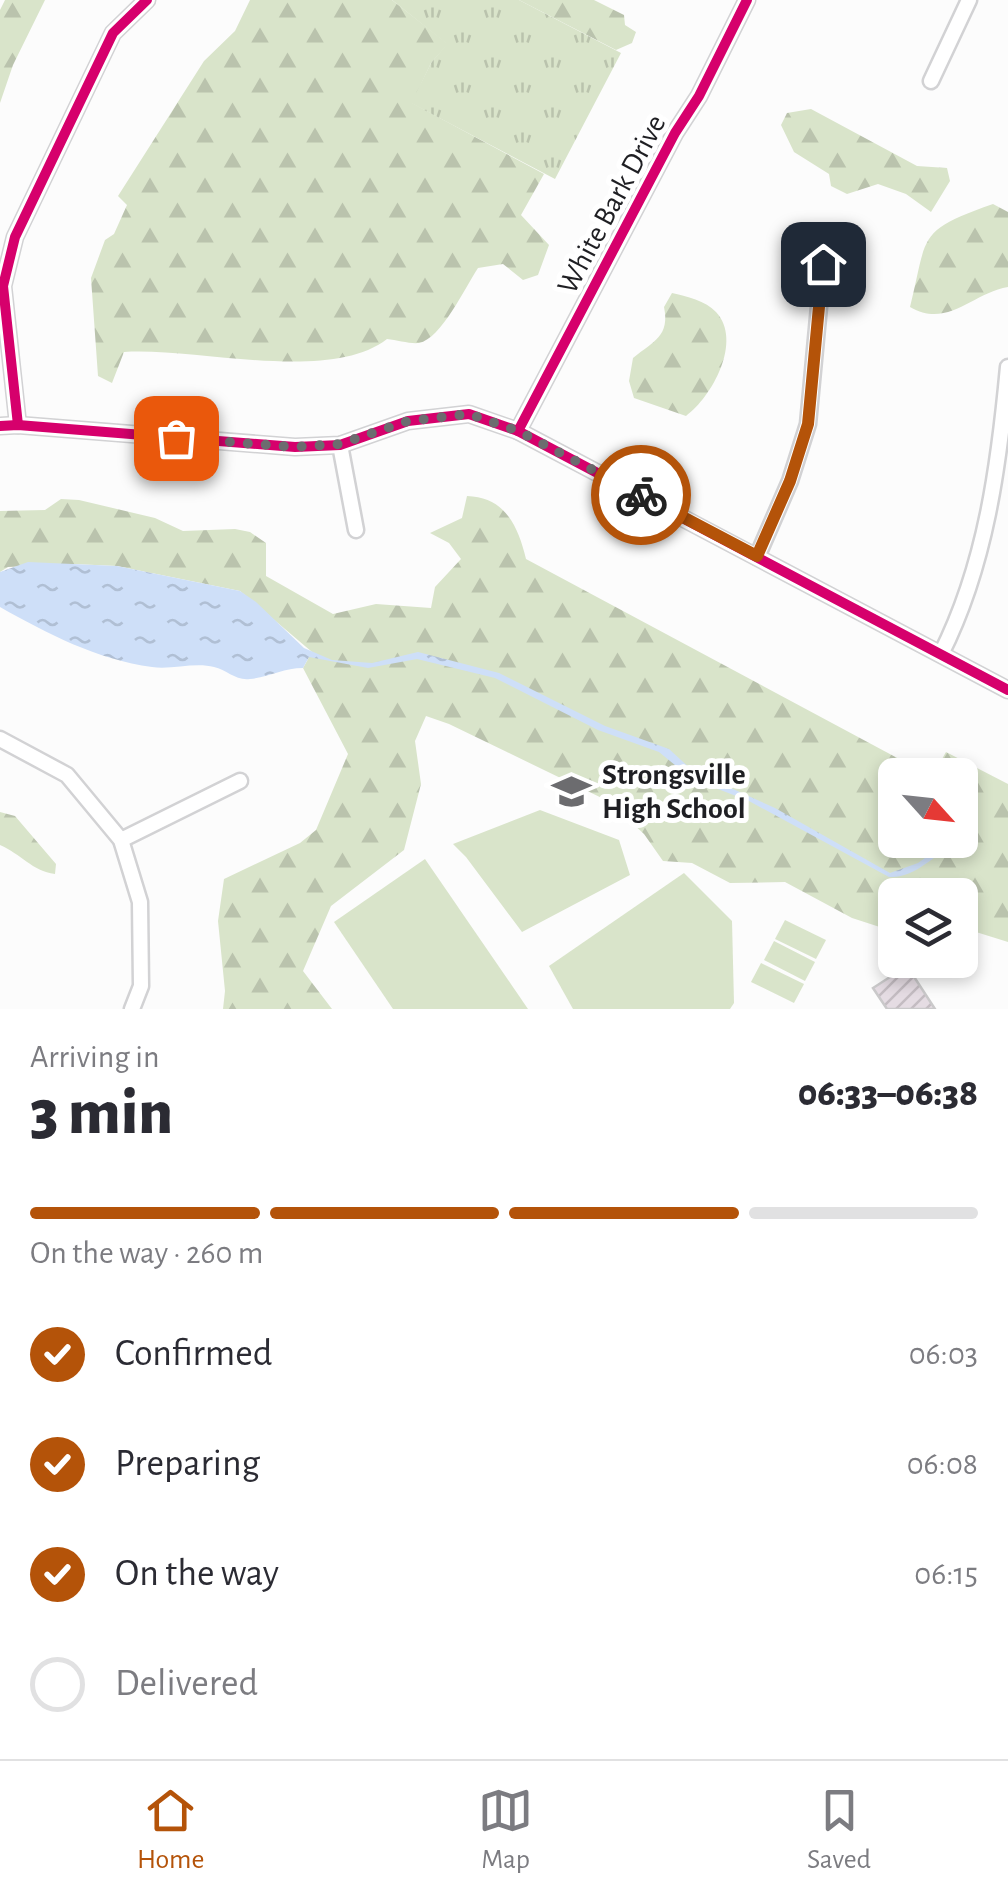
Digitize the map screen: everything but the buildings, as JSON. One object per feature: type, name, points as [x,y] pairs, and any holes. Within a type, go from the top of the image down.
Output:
[{"type":"street","points":[[18,425],[4,286],[14,237],[114,33],[147,0]]},
{"type":"street","name":"White Bark Drive","points":[[518,431],[747,0]]},
{"type":"street","points":[[930,81],[969,0]]},
{"type":"street","points":[[757,556],[790,481],[808,424],[823,264]]},
{"type":"street","points":[[941,654],[967,589],[992,503],[1008,366]]},
{"type":"street","points":[[0,426],[295,447],[340,444],[408,421],[469,414],[518,431],[1008,690]]},
{"type":"street","points":[[340,444],[356,530]]},
{"type":"street","points":[[0,739],[67,775],[121,840],[140,902],[141,986],[132,1009]]},
{"type":"street","points":[[121,840],[240,780]]},
{"type":"green space","points":[[5,0],[45,0],[13,65],[0,103],[0,10]]},
{"type":"green space","points":[[250,0],[392,0],[448,44],[431,63],[412,103],[544,174],[521,215],[549,245],[538,275],[523,280],[503,264],[478,268],[444,322],[419,343],[387,339],[362,352],[297,362],[124,352],[112,383],[98,376],[91,278],[105,240],[114,234],[127,205],[118,196],[204,61],[235,31]]},
{"type":"green space","points":[[392,0],[519,0],[621,53],[555,179],[411,103],[431,63],[447,44]]},
{"type":"green space","points":[[519,0],[594,0],[624,15],[625,25],[636,32],[632,43],[616,50]]},
{"type":"green space","points":[[811,109],[917,166],[947,168],[950,181],[931,212],[906,194],[878,184],[847,194],[831,186],[829,174],[794,152],[781,125],[787,113]]},
{"type":"green space","points":[[993,204],[1008,212],[1008,287],[948,312],[924,313],[910,307],[929,239],[950,221]]},
{"type":"green space","points":[[672,293],[712,308],[724,324],[726,338],[721,368],[714,382],[686,416],[634,398],[629,381],[633,358],[654,342],[665,325],[664,307]]},
{"type":"green space","points":[[467,496],[491,502],[514,525],[526,559],[897,758],[878,758],[878,858],[978,858],[978,769],[1008,784],[1008,942],[978,933],[978,878],[878,878],[878,926],[852,918],[785,882],[730,883],[692,863],[663,861],[644,834],[608,801],[426,716],[415,741],[421,784],[404,850],[331,906],[303,971],[332,1009],[223,1009],[225,991],[218,921],[224,879],[300,843],[316,830],[348,754],[303,668],[312,652],[240,591],[117,566],[8,567],[0,572],[0,511],[45,510],[61,499],[79,500],[155,518],[183,531],[250,532],[266,543],[266,576],[333,614],[376,604],[431,608],[435,587],[461,559],[449,543],[430,533],[462,518]]},
{"type":"green space","points":[[540,810],[619,840],[630,875],[522,932],[453,844]]},
{"type":"green space","points":[[0,812],[15,816],[56,864],[55,874],[0,845]]},
{"type":"green space","points":[[425,859],[528,1009],[393,1009],[334,922]]},
{"type":"green space","points":[[684,873],[732,921],[734,1003],[730,1009],[573,1009],[549,966]]},
{"type":"green space","points":[[785,920],[826,940],[816,959],[775,939]]},
{"type":"green space","points":[[774,941],[815,962],[805,981],[764,960]]},
{"type":"green space","points":[[761,963],[804,984],[794,1003],[751,982]]},
{"type":"water","points":[[28,562],[117,566],[240,591],[304,648],[332,660],[372,663],[418,652],[499,673],[605,726],[669,749],[693,771],[775,808],[890,873],[933,858],[907,874],[889,877],[749,801],[692,779],[659,752],[598,730],[495,678],[417,659],[368,668],[309,657],[303,668],[245,679],[219,668],[159,668],[92,652],[0,607],[0,572]]},
{"type":"cycle path","points":[[18,425],[3,286],[15,237],[113,33],[147,0]]},
{"type":"cycle path","points":[[518,431],[747,0]]},
{"type":"cycle path","points":[[0,426],[295,447],[340,445],[408,421],[469,414],[518,431],[1008,690]]},
{"type":"way so far","points":[[176,438],[295,447],[340,444],[408,421],[469,414],[518,431],[641,495]]},
{"type":"place","name":"Strongsville High School","points":[[572,791]]},
{"type":"route","points":[[641,495],[757,556],[790,481],[808,424],[823,264]]}]
